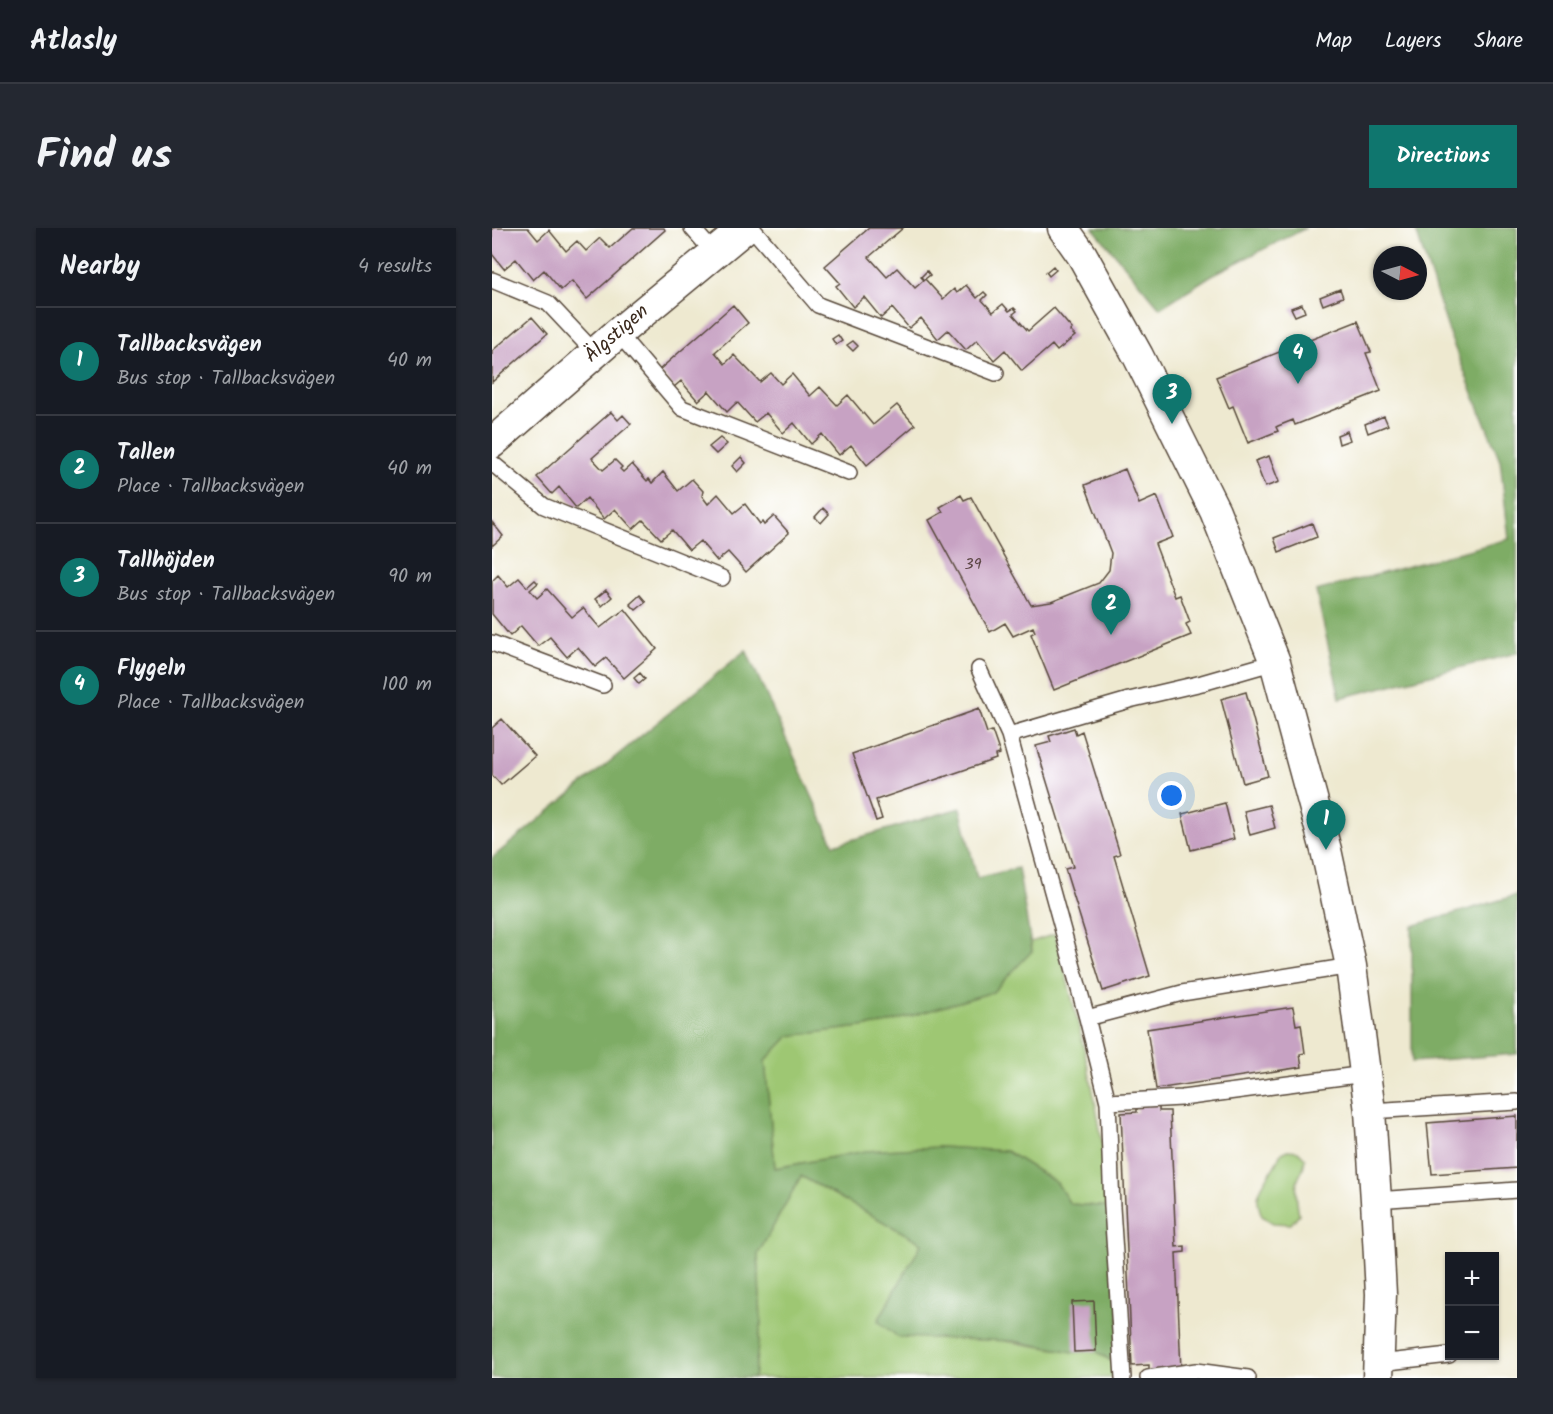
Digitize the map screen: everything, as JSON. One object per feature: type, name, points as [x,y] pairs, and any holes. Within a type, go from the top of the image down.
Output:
[{"type":"street","name":"Älgstigen","points":[[492,443],[618,333],[746,228]]},
{"type":"street","points":[[1063,228],[1082,255],[1138,356],[1215,511],[1275,662],[1326,850],[1351,966],[1370,1111],[1376,1200],[1381,1294],[1378,1370]]},
{"type":"lane","points":[[692,228],[714,253]]},
{"type":"lane","points":[[752,228],[818,305],[996,373]]},
{"type":"lane","points":[[492,280],[548,303],[595,353]]},
{"type":"lane","points":[[618,333],[682,408],[849,473]]},
{"type":"lane","points":[[492,464],[544,506],[722,578]]},
{"type":"lane","points":[[492,643],[603,685]]},
{"type":"lane","points":[[1009,735],[1129,700],[1202,683],[1275,662]]},
{"type":"lane","points":[[980,669],[1009,735],[1108,1102],[1123,1378]]},
{"type":"lane","points":[[1087,1018],[1182,993],[1351,966]]},
{"type":"lane","points":[[1108,1102],[1182,1098],[1365,1074]]},
{"type":"lane","points":[[1370,1111],[1517,1102]]},
{"type":"lane","points":[[1376,1200],[1517,1190]]},
{"type":"lane","points":[[1378,1370],[1445,1356]]},
{"type":"lane","points":[[1148,1378],[1197,1371],[1248,1378]]},
{"type":"green space","points":[[1093,228],[1306,228],[1212,275],[1160,308]]},
{"type":"green space","points":[[1415,228],[1517,228],[1517,653],[1340,698],[1316,591],[1509,539],[1500,460],[1452,341],[1427,265],[1427,246],[1421,246]]},
{"type":"green space","points":[[746,650],[834,845],[960,808],[977,878],[1018,868],[1032,951],[993,992],[884,1024],[789,1036],[765,1061],[775,1168],[866,1151],[940,1147],[1006,1151],[1057,1183],[1070,1204],[1112,1207],[1122,1368],[1096,1351],[1074,1352],[1013,1341],[898,1337],[878,1321],[922,1243],[801,1176],[758,1254],[761,1322],[754,1378],[492,1378],[492,858]]},
{"type":"green space","points":[[1517,895],[1517,1054],[1412,1062],[1412,926]]},
{"type":"green space","points":[[1055,934],[1088,1067],[1112,1207],[1070,1204],[1057,1183],[1006,1151],[940,1147],[866,1151],[775,1168],[765,1061],[789,1036],[884,1024],[1032,951],[1031,942]]},
{"type":"green space","points":[[1288,1150],[1298,1151],[1305,1158],[1296,1186],[1299,1214],[1291,1224],[1273,1223],[1262,1216],[1258,1197],[1280,1154]]},
{"type":"green space","points":[[801,1176],[922,1243],[878,1321],[1074,1352],[1096,1351],[1122,1368],[1123,1378],[754,1378],[761,1322],[758,1254]]},
{"type":"building","points":[[492,228],[528,228],[538,240],[549,230],[566,251],[577,241],[586,251],[600,238],[610,248],[633,228],[664,228],[665,230],[587,299],[572,281],[561,290],[544,270],[533,280],[516,259],[504,269],[492,254]]},
{"type":"building","points":[[869,228],[903,228],[869,257],[887,277],[897,268],[915,288],[924,280],[921,277],[927,271],[930,275],[925,279],[943,299],[954,289],[957,293],[966,285],[977,298],[984,292],[987,295],[982,300],[993,312],[1003,304],[1009,311],[1014,308],[1017,311],[1013,314],[1028,331],[1054,308],[1072,329],[1070,331],[1075,336],[1057,351],[1052,345],[1022,371],[1005,350],[994,360],[977,340],[966,350],[948,330],[938,339],[921,318],[909,328],[892,308],[881,318],[864,297],[853,307],[836,286],[840,283],[825,266]]},
{"type":"building","points":[[1053,266],[1056,270],[1049,276],[1046,272]]},
{"type":"building","points":[[1340,289],[1343,297],[1323,305],[1320,297]]},
{"type":"building","points":[[1302,304],[1305,312],[1295,316],[1291,308]]},
{"type":"building","points":[[733,305],[748,323],[715,352],[725,364],[734,355],[760,382],[771,373],[781,384],[792,374],[810,396],[820,387],[837,405],[848,395],[873,425],[897,405],[915,425],[867,465],[851,445],[839,455],[822,434],[811,444],[794,423],[783,433],[766,413],[755,422],[737,402],[727,412],[709,391],[698,401],[681,381],[674,387],[659,370]]},
{"type":"building","points":[[532,317],[547,334],[492,382],[492,351]]},
{"type":"building","points":[[1358,321],[1371,352],[1366,353],[1381,391],[1295,425],[1293,420],[1276,427],[1278,431],[1248,443],[1233,406],[1229,408],[1216,377]]},
{"type":"building","points":[[838,335],[842,341],[836,345],[832,339]]},
{"type":"building","points":[[853,341],[858,346],[853,351],[847,345]]},
{"type":"building","points":[[611,412],[618,420],[623,415],[631,424],[592,458],[603,470],[615,460],[622,467],[620,469],[623,472],[632,464],[647,481],[649,479],[652,483],[663,472],[678,491],[692,479],[703,491],[702,496],[708,504],[718,494],[734,513],[745,504],[760,524],[762,522],[764,525],[774,516],[789,533],[746,572],[728,552],[717,561],[700,541],[689,550],[672,530],[661,539],[643,520],[633,529],[615,509],[604,519],[587,498],[576,508],[559,487],[552,494],[537,477]]},
{"type":"building","points":[[1384,416],[1388,425],[1368,433],[1365,424]]},
{"type":"building","points":[[1347,431],[1350,440],[1339,444],[1337,435]]},
{"type":"building","points":[[720,438],[727,444],[716,454],[709,447]]},
{"type":"building","points":[[1269,456],[1279,482],[1265,487],[1255,461]]},
{"type":"building","points":[[741,457],[746,463],[737,472],[732,466]]},
{"type":"building","points":[[1125,469],[1139,504],[1157,496],[1173,537],[1155,544],[1175,597],[1180,595],[1190,622],[1186,624],[1191,635],[1054,690],[1031,634],[1035,632],[1033,627],[1013,636],[1005,623],[990,632],[929,520],[943,512],[940,507],[961,495],[964,500],[971,497],[1031,605],[1051,602],[1099,583],[1109,570],[1111,553],[1085,485]]},
{"type":"building","points":[[823,508],[829,514],[821,523],[815,517]]},
{"type":"building","points":[[492,522],[503,536],[492,546]]},
{"type":"building","points":[[1312,523],[1317,537],[1279,552],[1274,538]]},
{"type":"building","points":[[498,575],[508,587],[519,578],[527,587],[535,580],[538,583],[530,590],[537,598],[547,589],[572,617],[583,608],[600,628],[625,609],[657,649],[624,678],[606,658],[595,667],[578,647],[567,657],[550,637],[538,646],[521,626],[510,636],[492,614],[492,581]]},
{"type":"building","points":[[606,590],[612,597],[602,606],[595,599]]},
{"type":"building","points":[[640,595],[646,602],[636,610],[630,604]]},
{"type":"building","points":[[640,673],[645,679],[639,684],[634,678]]},
{"type":"building","points":[[1246,692],[1268,776],[1243,783],[1221,699]]},
{"type":"building","points":[[979,709],[987,733],[992,731],[1000,754],[995,755],[996,759],[876,800],[882,819],[876,821],[852,754]]},
{"type":"building","points":[[502,719],[535,756],[501,785],[492,775],[492,728]]},
{"type":"building","points":[[1074,728],[1076,734],[1082,731],[1120,854],[1114,856],[1150,976],[1103,991],[1065,869],[1073,867],[1036,746],[1051,742],[1049,736]]},
{"type":"building","points":[[1225,803],[1234,839],[1191,850],[1182,814]]},
{"type":"building","points":[[1269,805],[1275,828],[1250,835],[1244,811]]},
{"type":"building","points":[[1293,1007],[1296,1025],[1301,1024],[1305,1053],[1300,1054],[1302,1067],[1156,1089],[1147,1029]]},
{"type":"building","points":[[1159,1105],[1159,1111],[1170,1111],[1176,1247],[1185,1246],[1185,1252],[1176,1253],[1181,1371],[1149,1372],[1149,1365],[1132,1366],[1121,1113],[1137,1112],[1137,1106]]},
{"type":"building","points":[[1517,1116],[1517,1168],[1432,1174],[1427,1123]]},
{"type":"building","points":[[1094,1301],[1096,1351],[1074,1352],[1072,1302]]},
{"type":"place","name":"Flygeln","points":[[1298,384]]},
{"type":"place","name":"Tallhöjden","points":[[1172,424]]},
{"type":"place","name":"Tallen","points":[[1111,635]]},
{"type":"place","name":"Tallbacksvägen","points":[[1326,850]]}]
